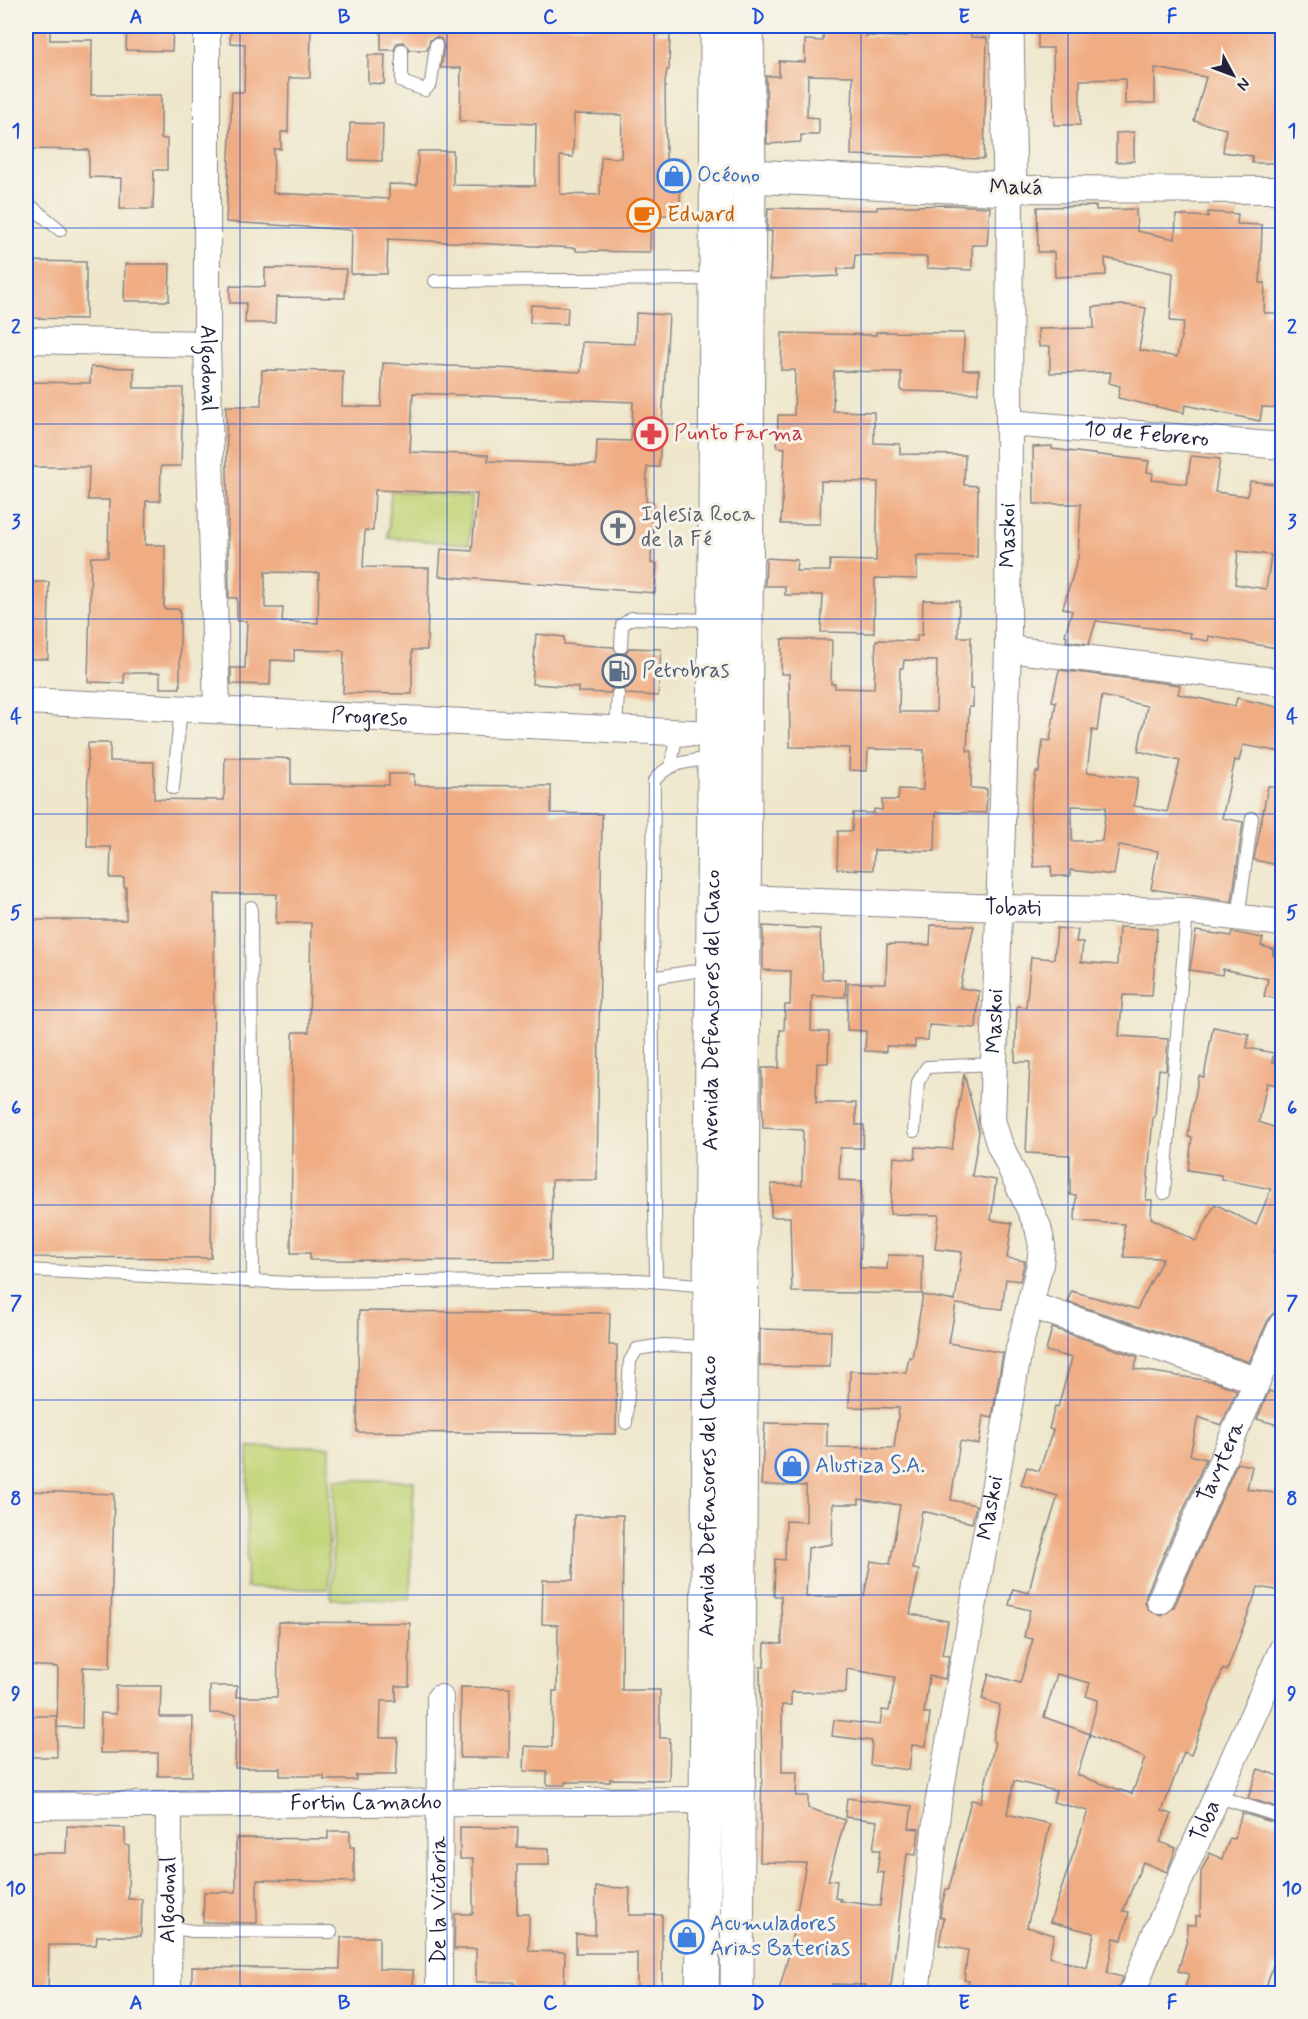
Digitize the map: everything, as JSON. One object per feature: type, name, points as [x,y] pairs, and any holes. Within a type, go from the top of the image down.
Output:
[{"type":"main road","name":"Avenida Defensores del Chaco","points":[[702,1994],[706,1800],[713,968],[717,26]]},
{"type":"main road","name":"Avenida Defensores del Chaco","points":[[737,1994],[749,176],[747,26]]},
{"type":"main road","name":"Maskoi","points":[[1007,26],[1010,189]]},
{"type":"main road","name":"Maká","points":[[749,176],[1010,189]]},
{"type":"street","name":"Algodonal","points":[[207,26],[207,344],[217,709]]},
{"type":"street","name":"Maká","points":[[1010,189],[1282,190]]},
{"type":"street","name":"Maskoi","points":[[916,1994],[938,1805],[1019,1349],[1042,1246],[1038,1227],[999,1143],[992,1120],[1008,649],[1010,189]]},
{"type":"street","points":[[26,340],[207,344]]},
{"type":"street","name":"10 de Febrero","points":[[1009,423],[1282,446]]},
{"type":"street","points":[[1008,649],[1282,682]]},
{"type":"street","name":"Progreso","points":[[26,701],[677,732],[713,746]]},
{"type":"street","name":"Tobati","points":[[743,898],[1000,908],[1187,911],[1282,923]]},
{"type":"street","points":[[1030,1305],[1256,1380]]},
{"type":"street","name":"Tavytera","points":[[1160,1601],[1282,1324]]},
{"type":"street","name":"Toba","points":[[1132,1994],[1151,1944],[1282,1650]]},
{"type":"street","name":"De la Victoria","points":[[439,1994],[440,1698]]},
{"type":"street","name":"Fortin Camacho","points":[[26,1806],[706,1800]]},
{"type":"street","name":"Algodonal","points":[[168,1994],[169,1805]]},
{"type":"lane","points":[[402,50],[402,82],[425,90],[431,83],[436,45]]},
{"type":"lane","points":[[26,202],[60,230]]},
{"type":"lane","points":[[435,281],[716,279]]},
{"type":"lane","points":[[621,647],[622,625],[632,618],[713,620]]},
{"type":"lane","points":[[616,729],[618,694]]},
{"type":"lane","points":[[172,788],[181,708]]},
{"type":"lane","points":[[671,765],[677,732]]},
{"type":"lane","points":[[656,1281],[652,978],[654,781],[661,771],[671,765],[713,746]]},
{"type":"lane","points":[[1238,918],[1252,818]]},
{"type":"lane","points":[[251,907],[253,1282]]},
{"type":"lane","points":[[1164,1193],[1187,911]]},
{"type":"lane","points":[[652,978],[713,968]]},
{"type":"lane","points":[[914,1131],[918,1082],[921,1073],[927,1067],[994,1064]]},
{"type":"lane","points":[[26,1270],[253,1282],[656,1281],[710,1286]]},
{"type":"lane","points":[[626,1423],[630,1361],[637,1349],[663,1345],[710,1347]]},
{"type":"lane","points":[[1216,1796],[1282,1817]]},
{"type":"lane","points":[[168,1927],[192,1931],[331,1932]]},
{"type":"green space","points":[[391,491],[472,497],[469,544],[388,538]]},
{"type":"green space","points":[[248,1447],[330,1447],[328,1589],[246,1588]]},
{"type":"green space","points":[[335,1479],[414,1481],[410,1600],[331,1599]]},
{"type":"building","points":[[26,26],[50,26],[50,40],[92,40],[91,95],[161,95],[161,139],[167,139],[167,170],[154,170],[153,209],[120,209],[121,178],[89,177],[89,150],[26,149]]},
{"type":"building","points":[[127,26],[173,26],[172,51],[126,50]]},
{"type":"building","points":[[231,26],[311,26],[310,78],[289,78],[288,132],[281,132],[281,149],[274,149],[273,193],[389,199],[389,184],[417,185],[418,151],[453,151],[453,185],[535,186],[536,124],[460,121],[461,68],[441,68],[444,46],[441,39],[436,37],[430,40],[427,50],[410,50],[403,42],[397,43],[394,50],[381,50],[381,26],[657,26],[656,34],[670,34],[669,70],[667,70],[665,82],[666,160],[682,160],[679,215],[651,215],[650,252],[576,251],[576,248],[388,239],[387,274],[351,274],[352,230],[226,222],[232,92],[244,92],[245,44],[230,43]],"holes":[[[574,114],[622,115],[621,158],[601,157],[600,195],[560,194],[560,156],[573,157]]]},
{"type":"building","points":[[824,26],[866,26],[865,36],[901,37],[907,36],[908,26],[971,26],[971,37],[987,38],[984,159],[851,155],[853,76],[808,75],[807,117],[819,118],[819,135],[801,135],[801,142],[767,144],[766,76],[779,76],[779,61],[805,62],[805,40],[823,41]]},
{"type":"building","points":[[1038,26],[1282,26],[1282,139],[1279,139],[1279,163],[1252,163],[1252,156],[1223,152],[1226,129],[1194,121],[1206,77],[1155,68],[1155,103],[1125,104],[1125,79],[1080,80],[1080,125],[1054,125],[1053,48],[1038,48]]},
{"type":"building","points":[[368,55],[385,55],[384,84],[368,83]]},
{"type":"building","points":[[350,123],[383,124],[382,161],[349,160]]},
{"type":"building","points":[[1134,132],[1134,161],[1116,162],[1116,133]]},
{"type":"building","points":[[948,205],[990,207],[987,245],[972,245],[972,270],[927,268],[927,257],[855,255],[854,269],[838,269],[838,276],[770,279],[772,231],[767,231],[768,208],[877,210],[877,207]]},
{"type":"building","points":[[1096,206],[1096,210],[1136,209],[1137,231],[1175,239],[1176,215],[1208,217],[1208,212],[1238,214],[1237,224],[1262,225],[1260,283],[1265,283],[1264,313],[1282,313],[1282,408],[1262,407],[1260,421],[1185,405],[1184,413],[1118,398],[1120,386],[1109,383],[1111,372],[1050,373],[1050,346],[1039,347],[1038,329],[1094,328],[1093,307],[1125,305],[1146,308],[1139,350],[1177,357],[1184,322],[1170,321],[1173,273],[1105,258],[1106,275],[1055,277],[1054,252],[1038,252],[1037,207]]},
{"type":"building","points":[[26,261],[86,262],[86,319],[26,318]]},
{"type":"building","points":[[125,264],[170,264],[169,301],[124,301]]},
{"type":"building","points":[[265,268],[346,269],[345,298],[276,297],[275,323],[245,323],[246,303],[230,303],[230,286],[265,287]]},
{"type":"building","points":[[531,305],[568,307],[567,324],[530,323]]},
{"type":"building","points":[[636,313],[669,315],[659,467],[647,467],[646,502],[653,503],[651,563],[657,564],[655,593],[439,576],[441,549],[472,551],[477,494],[375,490],[373,531],[365,530],[363,567],[429,568],[427,650],[412,650],[412,694],[343,693],[344,651],[294,650],[294,661],[271,660],[270,685],[231,684],[231,668],[245,668],[247,621],[237,621],[237,598],[229,598],[226,406],[261,406],[262,370],[343,371],[342,406],[381,407],[383,363],[581,372],[582,342],[635,344]],"holes":[[[413,393],[633,402],[631,441],[597,440],[596,465],[488,461],[488,455],[410,452]],[[265,572],[319,573],[318,623],[282,622],[283,608],[265,608]]]},
{"type":"building","points":[[876,332],[964,333],[963,370],[979,370],[978,393],[901,391],[901,372],[834,371],[833,411],[874,412],[874,443],[900,444],[900,454],[965,455],[964,485],[978,486],[977,557],[917,556],[917,579],[875,578],[874,633],[821,632],[823,595],[785,595],[785,586],[765,586],[766,558],[797,560],[796,571],[830,571],[830,560],[876,561],[878,482],[821,481],[820,524],[781,524],[785,448],[777,447],[778,415],[794,415],[795,370],[781,370],[782,333],[876,335]]},
{"type":"building","points":[[91,367],[134,368],[134,388],[183,388],[181,466],[161,466],[160,501],[146,501],[145,545],[165,545],[164,609],[180,609],[180,688],[160,688],[160,673],[124,673],[124,683],[88,682],[91,557],[108,557],[109,500],[88,500],[89,467],[26,467],[26,382],[90,383]]},
{"type":"building","points":[[1052,446],[1052,449],[1149,461],[1147,472],[1153,473],[1152,480],[1187,484],[1191,456],[1220,459],[1215,492],[1247,496],[1250,481],[1282,485],[1282,649],[1209,636],[1208,641],[1190,638],[1191,633],[1096,621],[1089,644],[1066,641],[1067,636],[1065,635],[1072,611],[1063,608],[1078,558],[1081,504],[1034,504],[1033,447]],"holes":[[[1238,551],[1271,555],[1266,589],[1235,584]]]},
{"type":"building","points":[[27,582],[49,582],[48,659],[26,659]]},
{"type":"building","points":[[923,600],[959,601],[958,637],[971,637],[970,689],[973,689],[973,707],[969,707],[967,751],[972,751],[971,788],[987,789],[986,813],[936,812],[935,851],[874,850],[873,870],[837,869],[838,831],[852,831],[853,813],[874,813],[874,809],[882,810],[882,800],[898,800],[899,789],[923,790],[924,750],[868,749],[867,771],[849,770],[850,748],[790,747],[789,674],[781,674],[782,639],[832,640],[831,684],[835,684],[835,688],[874,689],[876,640],[917,641],[917,635],[922,635]],"holes":[[[904,660],[937,661],[936,712],[899,712],[900,668],[903,668]]]},
{"type":"building","name":"Petrobras","points":[[536,634],[564,637],[564,644],[613,647],[620,655],[625,654],[629,648],[661,649],[658,696],[626,694],[619,686],[614,687],[610,693],[578,692],[578,687],[532,684]]},
{"type":"building","points":[[1059,670],[1180,685],[1178,694],[1235,706],[1237,698],[1282,708],[1282,752],[1243,745],[1239,761],[1235,760],[1222,818],[1243,822],[1232,902],[1151,889],[1158,851],[1119,845],[1114,875],[1070,870],[1070,876],[1052,876],[1051,866],[1034,867],[1030,807],[1036,772],[1039,772],[1043,740],[1050,741],[1056,702],[1052,701]],"holes":[[[1102,696],[1147,706],[1138,751],[1180,761],[1167,812],[1134,806],[1138,778],[1087,772],[1092,730],[1097,731]],[[1072,806],[1106,807],[1102,841],[1072,841]]]},
{"type":"building","points":[[88,743],[110,743],[110,761],[154,762],[154,799],[224,800],[225,758],[278,758],[291,759],[291,784],[389,785],[389,774],[414,774],[414,785],[551,786],[551,813],[602,814],[597,1180],[552,1180],[551,1261],[310,1260],[310,1253],[291,1253],[293,1032],[309,1032],[311,923],[276,923],[277,894],[215,894],[211,1258],[26,1257],[26,920],[126,920],[124,878],[110,878],[111,847],[87,847]]},
{"type":"building","points":[[1268,786],[1282,789],[1282,866],[1254,860]]},
{"type":"building","points":[[931,925],[974,926],[960,988],[979,991],[976,1028],[929,1025],[928,1040],[915,1040],[915,1047],[886,1046],[886,1052],[865,1051],[866,1031],[847,1030],[848,983],[886,983],[887,944],[930,945]]},
{"type":"building","points":[[763,926],[820,929],[822,979],[846,980],[845,997],[812,996],[811,1031],[829,1032],[828,1063],[817,1063],[816,1103],[856,1103],[856,1125],[864,1125],[863,1148],[840,1148],[839,1180],[862,1181],[860,1268],[887,1269],[888,1255],[923,1256],[922,1294],[792,1292],[790,1217],[771,1217],[771,1184],[802,1185],[803,1130],[763,1128],[762,1089],[762,1068],[779,1068],[780,1030],[784,1030],[785,1005],[790,1005],[791,971],[763,970]]},
{"type":"building","points":[[1119,927],[1157,929],[1152,996],[1123,995],[1119,1036],[1168,1039],[1166,1070],[1159,1069],[1155,1117],[1153,1117],[1146,1200],[1152,1200],[1151,1218],[1196,1241],[1215,1204],[1256,1225],[1271,1189],[1221,1179],[1221,1175],[1188,1170],[1192,1137],[1188,1137],[1190,1120],[1199,1076],[1204,1077],[1213,1027],[1249,1034],[1247,1048],[1274,1053],[1272,1062],[1282,1064],[1282,1086],[1267,1083],[1259,1122],[1282,1130],[1282,1234],[1273,1252],[1282,1257],[1282,1310],[1269,1318],[1249,1362],[1068,1302],[1071,1291],[1137,1309],[1163,1258],[1124,1257],[1124,1224],[1075,1221],[1076,1195],[1070,1195],[1070,1155],[1026,1153],[1030,1062],[1015,1062],[1017,1006],[1026,1007],[1031,957],[1054,959],[1057,928],[1078,930],[1076,942],[1083,942],[1081,962],[1117,965]]},
{"type":"building","points":[[1196,931],[1231,936],[1232,932],[1263,938],[1261,946],[1273,949],[1273,956],[1276,946],[1282,946],[1282,1000],[1264,996],[1268,979],[1223,969],[1222,975],[1190,970]]},
{"type":"building","points":[[964,1074],[979,1132],[972,1176],[996,1180],[991,1220],[1012,1223],[1007,1258],[1025,1261],[1020,1281],[1006,1279],[1002,1309],[956,1304],[949,1343],[1003,1353],[992,1418],[983,1416],[979,1444],[960,1441],[951,1500],[976,1505],[972,1523],[922,1511],[913,1569],[919,1570],[910,1614],[948,1621],[942,1655],[949,1656],[945,1679],[929,1676],[924,1713],[930,1713],[926,1746],[912,1745],[909,1770],[870,1765],[872,1741],[832,1736],[834,1720],[880,1725],[882,1710],[889,1711],[895,1677],[847,1669],[846,1693],[791,1692],[791,1705],[782,1705],[782,1772],[797,1772],[796,1796],[808,1796],[808,1808],[845,1820],[828,1880],[837,1881],[835,1898],[841,1899],[840,1901],[880,1906],[884,1873],[877,1872],[880,1850],[873,1850],[877,1821],[845,1817],[847,1798],[912,1806],[909,1828],[919,1829],[916,1855],[907,1854],[890,1994],[866,1994],[866,1985],[832,1984],[830,1994],[778,1994],[789,1954],[806,1863],[760,1862],[762,1771],[760,1667],[764,1667],[765,1643],[782,1644],[781,1596],[774,1596],[775,1559],[785,1560],[786,1521],[806,1522],[806,1486],[761,1485],[765,1423],[827,1424],[827,1447],[894,1448],[899,1408],[849,1407],[850,1371],[906,1373],[909,1357],[912,1358],[923,1295],[955,1301],[962,1252],[935,1249],[939,1215],[890,1214],[894,1157],[915,1159],[916,1147],[952,1149]],"holes":[[[859,1499],[900,1505],[890,1564],[871,1561],[864,1596],[806,1597],[808,1548],[832,1544],[833,1504],[859,1504]]]},
{"type":"building","points":[[359,1311],[610,1313],[609,1345],[617,1345],[616,1434],[357,1432]]},
{"type":"building","points":[[1052,1328],[1138,1357],[1134,1369],[1216,1382],[1237,1390],[1221,1425],[1198,1417],[1190,1455],[1206,1459],[1146,1595],[1145,1603],[1148,1610],[1162,1616],[1174,1607],[1237,1463],[1252,1466],[1247,1489],[1282,1494],[1282,1591],[1258,1587],[1227,1671],[1223,1669],[1191,1755],[1184,1752],[1162,1811],[1172,1814],[1160,1842],[1176,1848],[1167,1872],[1143,1862],[1123,1911],[1129,1912],[1122,1940],[1114,1938],[1107,1973],[1122,1977],[1117,1994],[1030,1994],[996,1989],[996,1994],[969,1994],[969,1981],[964,1980],[968,1950],[939,1945],[944,1918],[940,1917],[941,1909],[946,1889],[949,1889],[971,1800],[981,1802],[995,1742],[993,1741],[1000,1705],[982,1699],[989,1674],[1020,1683],[1033,1639],[1024,1637],[1030,1610],[1009,1605],[1013,1589],[1029,1593],[1058,1496],[1021,1485],[1027,1467],[1039,1471],[1053,1430],[1049,1429],[1055,1406],[1058,1407],[1072,1358],[1046,1351]],"holes":[[[1057,1674],[1090,1683],[1086,1696],[1098,1700],[1089,1734],[1044,1717]],[[1090,1734],[1145,1758],[1132,1794],[1077,1775]],[[1014,1781],[1056,1791],[1053,1802],[1088,1811],[1050,1922],[1094,1933],[1087,1968],[1049,1957],[1054,1935],[1027,1927],[1050,1824],[1007,1814]]]},
{"type":"building","points":[[760,1329],[831,1331],[830,1367],[760,1366]]},
{"type":"building","points":[[1269,1391],[1282,1394],[1282,1426],[1257,1419]]},
{"type":"building","points":[[26,1491],[114,1494],[110,1668],[83,1667],[82,1728],[57,1727],[58,1667],[26,1665]]},
{"type":"building","points":[[574,1515],[623,1515],[622,1690],[660,1690],[660,1738],[670,1738],[669,1780],[610,1779],[610,1782],[565,1782],[565,1785],[547,1785],[547,1772],[524,1771],[525,1746],[552,1747],[553,1691],[557,1691],[558,1625],[542,1624],[543,1580],[573,1580]]},
{"type":"building","points":[[279,1622],[410,1623],[409,1686],[396,1686],[396,1701],[381,1701],[380,1738],[398,1738],[396,1775],[356,1775],[356,1780],[324,1780],[324,1776],[280,1776],[280,1768],[235,1768],[236,1714],[210,1713],[210,1686],[237,1686],[236,1697],[277,1697]]},
{"type":"building","points":[[116,1686],[161,1686],[160,1717],[193,1717],[192,1776],[158,1776],[158,1753],[100,1753],[101,1713],[116,1714]]},
{"type":"building","points":[[461,1687],[510,1688],[509,1758],[460,1758]]},
{"type":"building","points":[[26,1716],[57,1716],[57,1757],[26,1757]]},
{"type":"building","points":[[1258,1769],[1282,1777],[1282,1809],[1248,1798]]},
{"type":"building","points":[[1242,1813],[1282,1825],[1282,1967],[1273,1965],[1264,1994],[1235,1994],[1212,1987],[1210,1994],[1183,1994],[1189,1974],[1178,1971],[1187,1940],[1187,1925],[1196,1925],[1196,1916],[1200,1916],[1201,1872],[1210,1853],[1222,1859],[1230,1838],[1234,1839]]},
{"type":"building","points":[[67,1826],[125,1828],[125,1845],[129,1846],[128,1899],[142,1899],[141,1936],[97,1936],[96,1945],[49,1945],[48,1994],[26,1994],[26,1853],[66,1853]]},
{"type":"building","points":[[460,1827],[518,1828],[517,1847],[549,1848],[549,1865],[517,1865],[517,1914],[529,1914],[529,1951],[565,1952],[564,1994],[514,1994],[514,1982],[476,1982],[476,1949],[454,1949],[455,1914],[473,1914],[473,1859],[460,1859]]},
{"type":"building","points":[[328,1831],[350,1831],[350,1847],[354,1847],[354,1882],[257,1880],[257,1923],[203,1922],[204,1892],[236,1892],[236,1838],[328,1839]]},
{"type":"building","points":[[596,1887],[630,1888],[629,1915],[662,1915],[662,1992],[637,1994],[637,1953],[576,1953],[576,1934],[595,1935]]},
{"type":"building","points":[[341,1937],[379,1937],[379,1969],[413,1970],[413,1994],[192,1994],[192,1967],[340,1969]]},
{"type":"place","name":"Océono","points":[[674,176]]},
{"type":"place","name":"Edward","points":[[644,215]]},
{"type":"place","name":"Punto Farma","points":[[651,434]]},
{"type":"place","name":"Iglesia Roca de la Fé","points":[[618,528]]},
{"type":"place","name":"Petrobras","points":[[619,671]]},
{"type":"place","name":"Alustiza S.A.","points":[[792,1466]]},
{"type":"place","name":"Acumuladores Arias Baterias","points":[[687,1937]]}]
